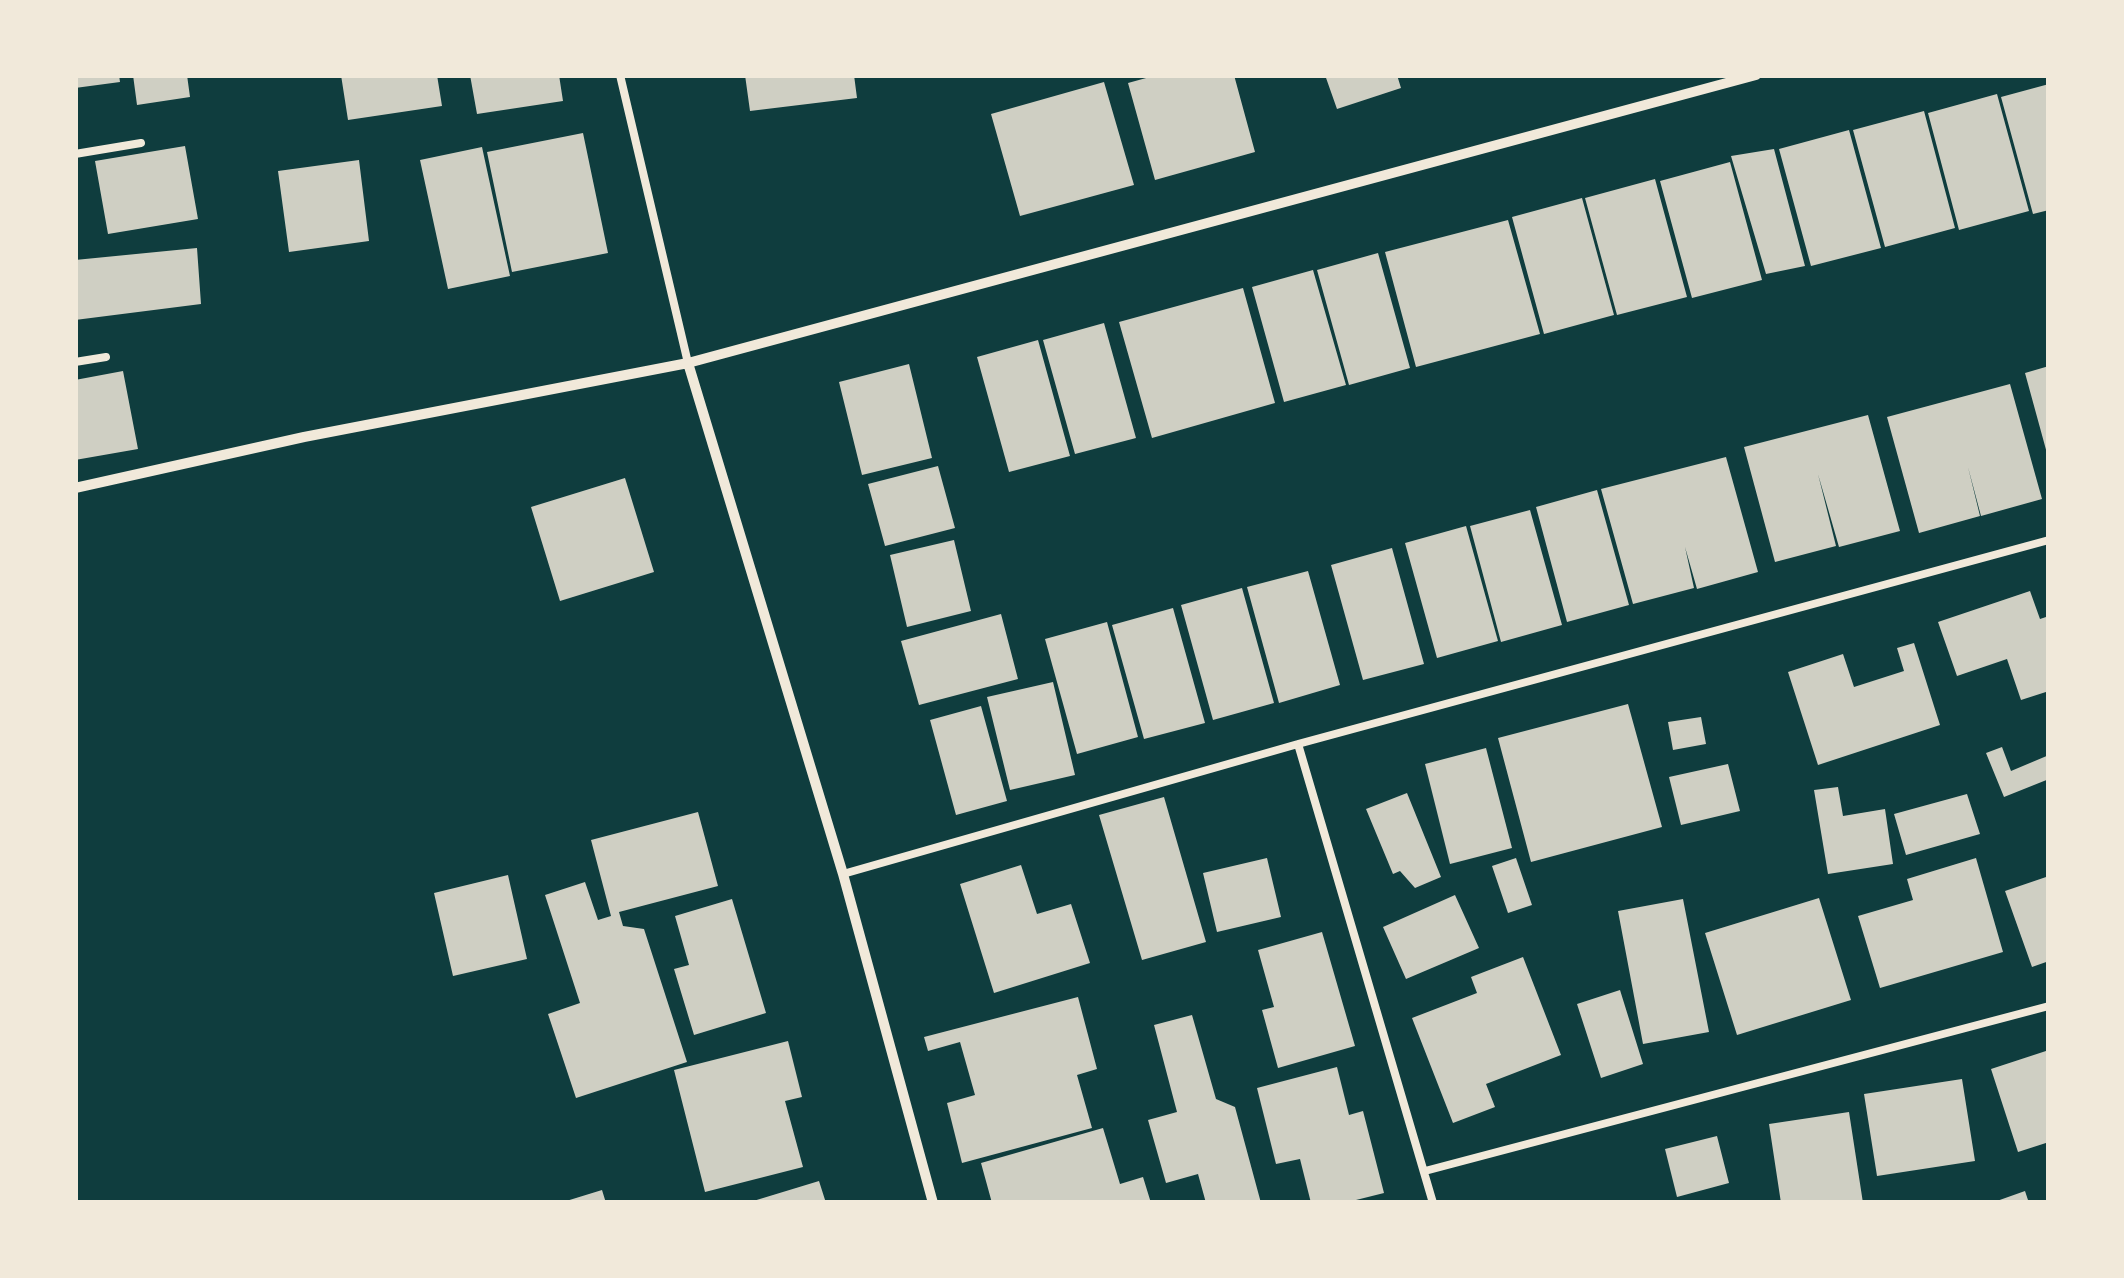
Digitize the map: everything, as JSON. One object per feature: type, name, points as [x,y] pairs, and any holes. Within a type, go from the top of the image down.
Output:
[{"type":"street","points":[[75,488],[304,437],[688,363],[1756,75]]},
{"type":"street","points":[[688,363],[843,874],[933,1203]]},
{"type":"lane","points":[[620,75],[688,363]]},
{"type":"lane","points":[[75,154],[141,143]]},
{"type":"lane","points":[[75,362],[106,358]]},
{"type":"lane","points":[[843,874],[1298,744],[2049,540]]},
{"type":"lane","points":[[1298,744],[1433,1203]]},
{"type":"lane","points":[[1425,1171],[2049,1006]]},
{"type":"building","points":[[75,75],[119,75],[120,82],[75,88]]},
{"type":"building","points":[[133,75],[187,75],[190,97],[137,105]]},
{"type":"building","points":[[341,75],[437,75],[442,106],[348,120]]},
{"type":"building","points":[[470,75],[559,75],[563,101],[477,114]]},
{"type":"building","points":[[745,75],[854,75],[857,98],[750,111]]},
{"type":"building","points":[[1157,75],[1234,75],[1255,152],[1155,180],[1128,83]]},
{"type":"building","points":[[1325,75],[1397,75],[1401,88],[1337,109]]},
{"type":"building","points":[[1104,82],[1134,185],[1020,216],[991,114]]},
{"type":"building","points":[[2049,84],[2049,210],[2033,214],[2001,97]]},
{"type":"building","points":[[1997,94],[2029,211],[1959,230],[1928,113]]},
{"type":"building","points":[[1924,111],[1955,228],[1885,247],[1853,130]]},
{"type":"building","points":[[1849,130],[1881,248],[1811,266],[1779,149]]},
{"type":"building","points":[[583,133],[608,253],[512,272],[487,152]]},
{"type":"building","points":[[185,146],[198,219],[108,234],[95,161]]},
{"type":"building","points":[[482,147],[510,276],[448,289],[420,160]]},
{"type":"building","points":[[1774,149],[1805,266],[1766,274],[1731,156]]},
{"type":"building","points":[[359,160],[369,241],[289,252],[278,171]]},
{"type":"building","points":[[1730,162],[1762,280],[1692,298],[1660,181]]},
{"type":"building","points":[[1655,179],[1687,297],[1617,315],[1585,198]]},
{"type":"building","points":[[1582,198],[1614,315],[1544,334],[1512,217]]},
{"type":"building","points":[[1508,220],[1540,334],[1416,367],[1385,252]]},
{"type":"building","points":[[197,248],[201,304],[75,320],[75,260]]},
{"type":"building","points":[[1378,253],[1410,368],[1349,385],[1317,270]]},
{"type":"building","points":[[1313,270],[1346,385],[1284,402],[1252,287]]},
{"type":"building","points":[[1243,288],[1275,403],[1152,438],[1119,322]]},
{"type":"building","points":[[1104,323],[1136,438],[1075,454],[1043,340]]},
{"type":"building","points":[[1038,340],[1070,456],[1009,472],[977,357]]},
{"type":"building","points":[[909,364],[932,458],[862,475],[839,382]]},
{"type":"building","points":[[2049,366],[2049,457],[2048,457],[2025,373]]},
{"type":"building","points":[[123,371],[138,449],[75,460],[75,380]]},
{"type":"building","points":[[2010,384],[2042,499],[1981,516],[1968,467],[1980,516],[1919,533],[1887,417]]},
{"type":"building","points":[[1868,415],[1900,531],[1839,547],[1818,474],[1836,546],[1775,562],[1744,447]]},
{"type":"building","points":[[1726,457],[1758,572],[1697,589],[1685,547],[1694,588],[1633,604],[1601,489]]},
{"type":"building","points":[[938,466],[955,528],[885,546],[868,484]]},
{"type":"building","points":[[625,478],[654,572],[560,601],[531,507]]},
{"type":"building","points":[[1597,490],[1629,605],[1567,622],[1536,507]]},
{"type":"building","points":[[1530,510],[1562,625],[1501,642],[1470,526]]},
{"type":"building","points":[[1466,526],[1498,641],[1437,658],[1405,543]]},
{"type":"building","points":[[954,540],[971,611],[907,627],[890,555]]},
{"type":"building","points":[[1392,548],[1424,664],[1363,680],[1331,565]]},
{"type":"building","points":[[1308,571],[1340,685],[1279,703],[1247,587]]},
{"type":"building","points":[[1242,588],[1274,703],[1213,720],[1181,605]]},
{"type":"building","points":[[2030,591],[2040,619],[2049,616],[2049,691],[2021,700],[2007,659],[1957,676],[1938,622]]},
{"type":"building","points":[[1173,608],[1205,723],[1144,739],[1112,625]]},
{"type":"building","points":[[1001,614],[1018,679],[919,705],[901,641]]},
{"type":"building","points":[[1107,622],[1138,737],[1077,754],[1045,639]]},
{"type":"building","points":[[1914,643],[1940,725],[1818,765],[1788,672],[1843,654],[1854,687],[1904,671],[1897,648]]},
{"type":"building","points":[[1053,682],[1075,775],[1010,790],[987,697]]},
{"type":"building","points":[[1628,704],[1662,827],[1531,862],[1498,738]]},
{"type":"building","points":[[981,706],[1007,801],[956,815],[930,720]]},
{"type":"building","points":[[1701,717],[1706,744],[1673,750],[1668,722]]},
{"type":"building","points":[[2002,747],[2011,771],[2049,755],[2049,779],[2004,797],[1986,753]]},
{"type":"building","points":[[1486,748],[1512,848],[1450,864],[1425,764]]},
{"type":"building","points":[[1728,764],[1740,811],[1681,825],[1669,777]]},
{"type":"building","points":[[1838,787],[1843,816],[1885,809],[1893,864],[1828,874],[1814,790]]},
{"type":"building","points":[[1407,793],[1441,877],[1415,888],[1400,871],[1393,874],[1366,809]]},
{"type":"building","points":[[1967,794],[1980,834],[1906,855],[1894,814]]},
{"type":"building","points":[[1164,797],[1206,942],[1142,960],[1099,815]]},
{"type":"building","points":[[698,812],[718,886],[619,912],[623,926],[644,929],[687,1062],[576,1098],[548,1014],[580,1003],[545,895],[585,882],[598,920],[611,916],[591,840]]},
{"type":"building","points":[[1267,858],[1281,917],[1217,932],[1203,873]]},
{"type":"building","points":[[1516,858],[1532,905],[1508,913],[1492,866]]},
{"type":"building","points":[[1976,858],[2003,952],[1880,988],[1858,916],[1913,900],[1907,879]]},
{"type":"building","points":[[1021,865],[1037,914],[1071,904],[1090,963],[994,993],[960,884]]},
{"type":"building","points":[[508,875],[527,959],[453,976],[434,893]]},
{"type":"building","points":[[2049,876],[2049,961],[2032,967],[2005,891]]},
{"type":"building","points":[[1455,895],[1479,948],[1406,979],[1383,927]]},
{"type":"building","points":[[1819,898],[1851,1000],[1737,1035],[1705,933]]},
{"type":"building","points":[[732,899],[766,1013],[694,1035],[674,969],[689,965],[675,916]]},
{"type":"building","points":[[1683,899],[1709,1032],[1643,1044],[1618,911]]},
{"type":"building","points":[[1322,932],[1355,1046],[1278,1068],[1262,1010],[1274,1007],[1258,950]]},
{"type":"building","points":[[1523,957],[1561,1055],[1486,1084],[1495,1107],[1453,1123],[1412,1018],[1477,993],[1471,977]]},
{"type":"building","points":[[1620,990],[1643,1064],[1601,1078],[1577,1004]]},
{"type":"building","points":[[1078,997],[1097,1069],[1077,1075],[1092,1128],[962,1163],[947,1103],[975,1095],[960,1042],[928,1051],[924,1037]]},
{"type":"building","points":[[1192,1015],[1216,1099],[1235,1107],[1261,1203],[1206,1203],[1198,1174],[1166,1183],[1148,1120],[1177,1112],[1154,1025]]},
{"type":"building","points":[[788,1041],[802,1097],[785,1101],[803,1167],[705,1192],[674,1070]]},
{"type":"building","points":[[2049,1050],[2049,1142],[2018,1152],[1991,1069]]},
{"type":"building","points":[[1337,1067],[1349,1115],[1363,1111],[1384,1193],[1344,1203],[1311,1203],[1300,1159],[1276,1164],[1257,1088]]},
{"type":"building","points":[[1962,1079],[1975,1161],[1877,1176],[1864,1094]]},
{"type":"building","points":[[1849,1112],[1863,1203],[1781,1203],[1769,1124]]},
{"type":"building","points":[[1103,1128],[1120,1184],[1143,1177],[1151,1203],[992,1203],[981,1163]]},
{"type":"building","points":[[1717,1136],[1729,1183],[1677,1197],[1665,1149]]},
{"type":"building","points":[[819,1181],[826,1203],[750,1203],[750,1202]]},
{"type":"building","points":[[602,1190],[606,1203],[563,1203],[563,1202]]},
{"type":"building","points":[[2025,1191],[2029,1203],[1994,1203],[1994,1202]]}]
